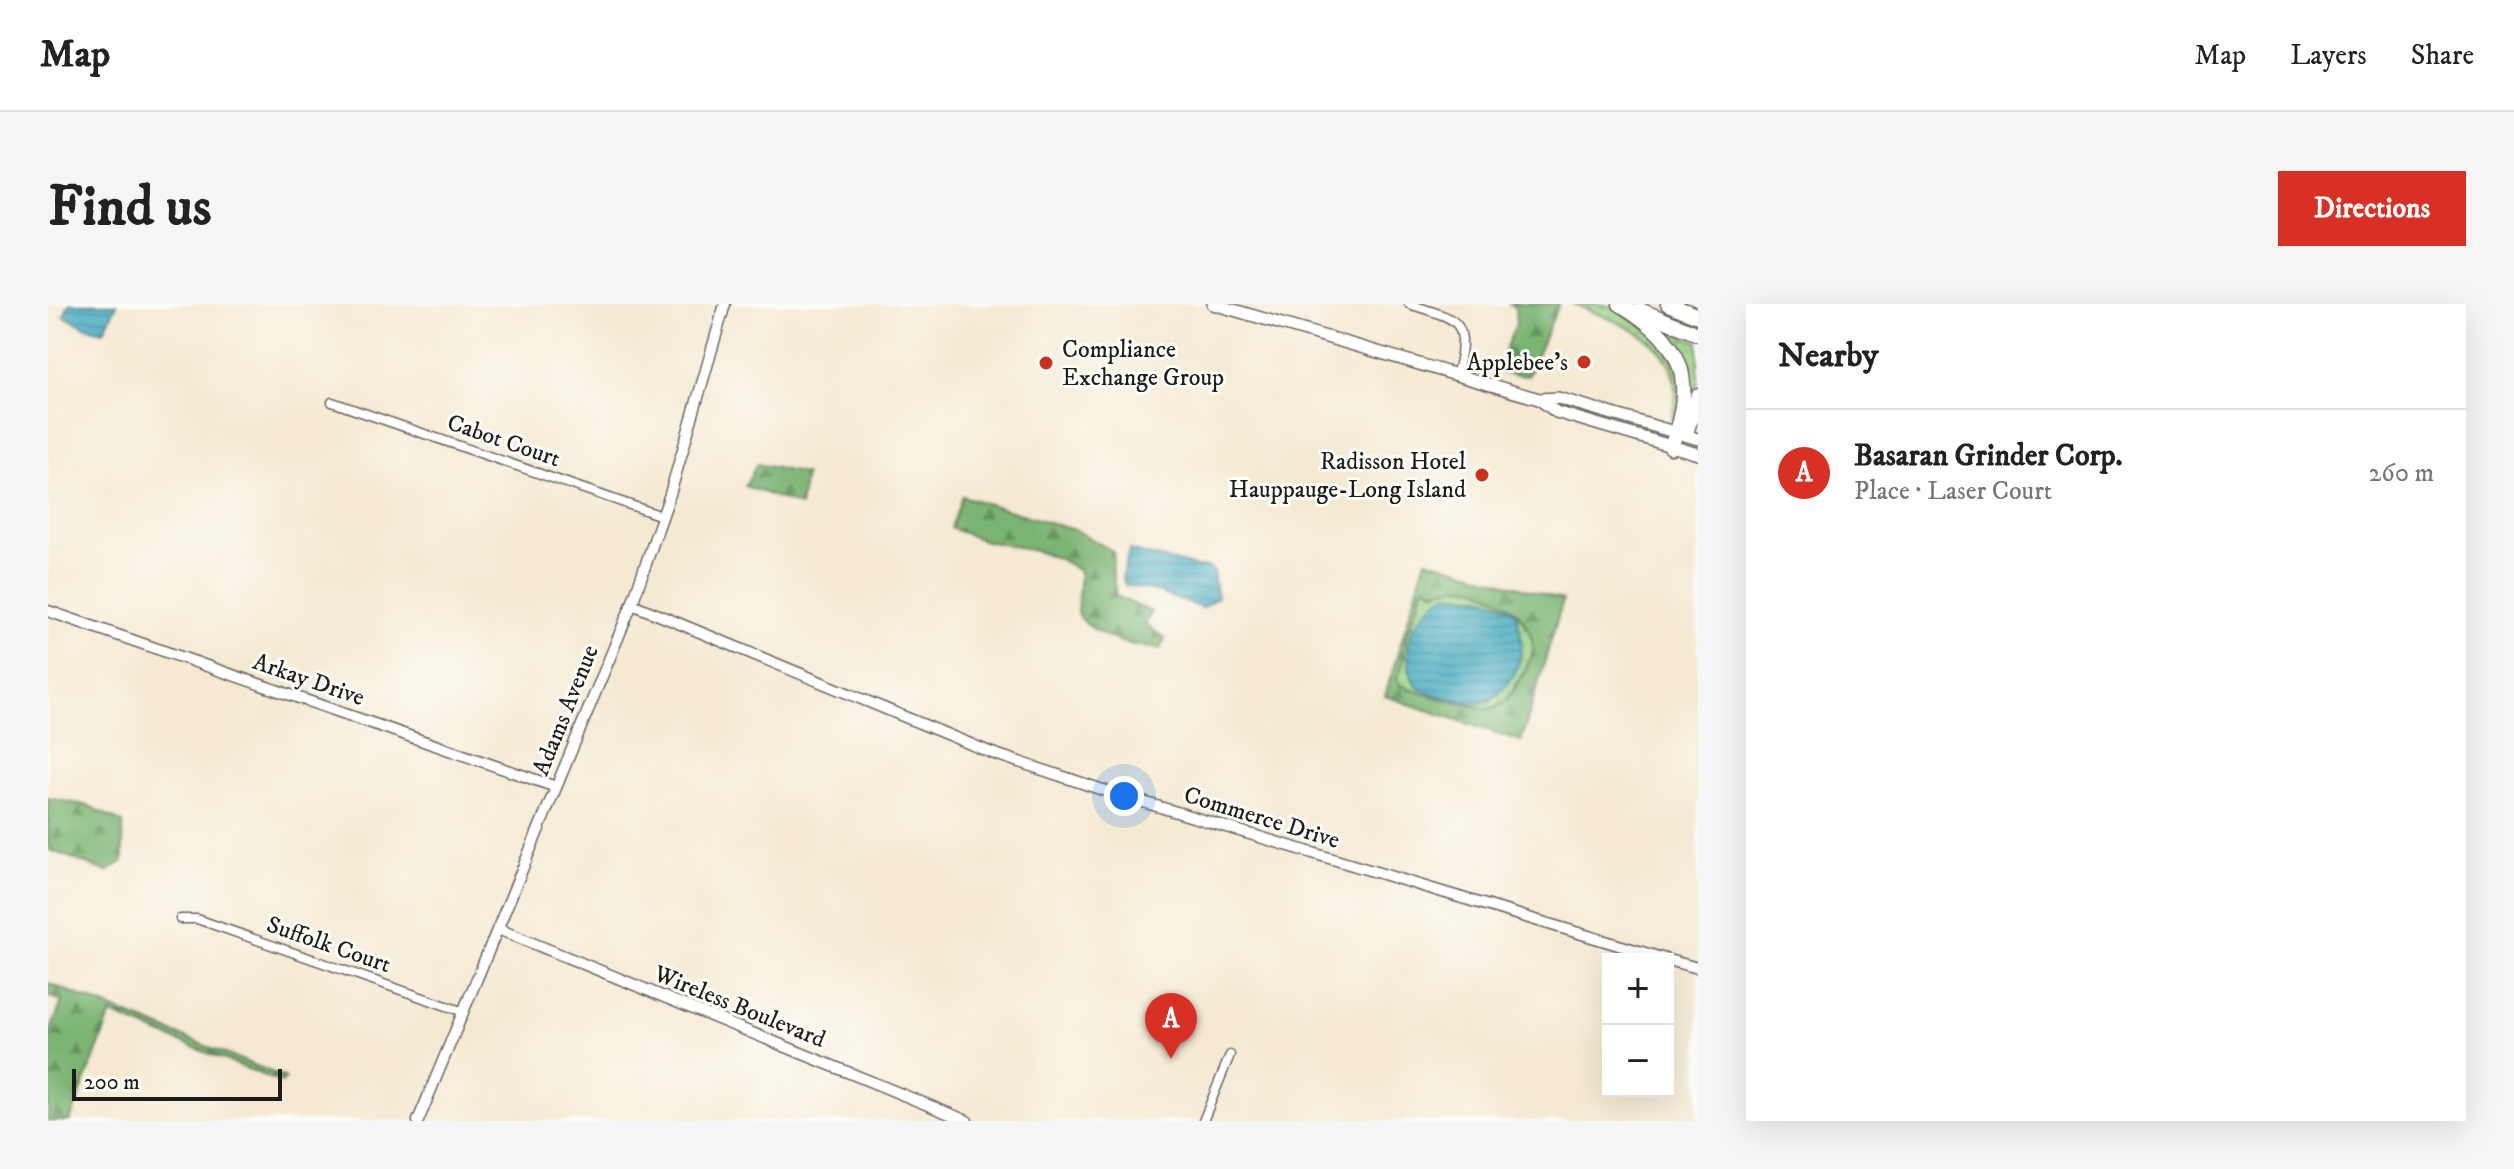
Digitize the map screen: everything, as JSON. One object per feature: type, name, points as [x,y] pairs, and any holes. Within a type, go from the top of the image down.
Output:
[{"type":"highway","points":[[1622,304],[1698,334]]},
{"type":"highway","points":[[1622,304],[1658,331],[1677,359],[1684,389],[1682,440]]},
{"type":"highway","points":[[1668,304],[1698,316]]},
{"type":"highway","points":[[1682,440],[1698,396]]},
{"type":"main road","points":[[1213,304],[1539,399],[1558,398],[1682,440],[1698,454]]},
{"type":"street","name":"Adams Avenue","points":[[418,1121],[632,604],[662,516],[725,304]]},
{"type":"street","points":[[1409,304],[1450,317],[1458,324],[1463,341],[1456,376]]},
{"type":"street","name":"Cabot Court","points":[[332,402],[662,516]]},
{"type":"street","name":"Commerce Drive","points":[[632,604],[992,753],[1100,789],[1647,953]]},
{"type":"street","name":"Arkay Drive","points":[[48,611],[556,787]]},
{"type":"street","name":"Suffolk Court","points":[[180,919],[197,919],[464,1012]]},
{"type":"street","name":"Wireless Boulevard","points":[[498,929],[967,1121]]},
{"type":"street","name":"Commerce Drive","points":[[1674,961],[1698,968]]},
{"type":"street","points":[[1203,1121],[1230,1055]]},
{"type":"green space","points":[[1510,304],[1559,304],[1528,376],[1502,373],[1505,349],[1516,325],[1515,308]]},
{"type":"green space","points":[[1573,304],[1599,304],[1628,314],[1662,343],[1676,369],[1679,384],[1679,403],[1673,421],[1675,393],[1672,373],[1664,356],[1651,342],[1634,331]]},
{"type":"green space","points":[[1669,330],[1698,342],[1698,382],[1693,396],[1689,398],[1666,332]]},
{"type":"green space","points":[[757,464],[805,474],[800,506],[745,486]]},
{"type":"green space","points":[[962,496],[1077,531],[1114,552],[1112,569],[1116,596],[1151,612],[1145,625],[1165,638],[1160,649],[1115,640],[1086,623],[1077,614],[1080,572],[1070,565],[1047,554],[986,541],[951,528]]},
{"type":"green space","points":[[1426,559],[1563,600],[1521,741],[1385,696]],"holes":[[[1425,586],[1430,589],[1466,586],[1479,589],[1510,606],[1524,622],[1532,643],[1532,654],[1519,681],[1501,705],[1495,708],[1476,707],[1400,685],[1397,679],[1404,659],[1406,638]]]},
{"type":"green space","points":[[1424,586],[1435,592],[1465,586],[1488,592],[1510,607],[1527,627],[1532,638],[1532,655],[1513,691],[1500,705],[1486,708],[1432,697],[1400,686],[1397,679],[1404,659],[1406,638]]},
{"type":"green space","points":[[48,798],[89,806],[123,823],[123,861],[107,872],[48,849]]},
{"type":"green space","points":[[48,983],[286,1078],[282,1083],[111,1014],[70,1121],[48,1121],[48,1039],[62,1001],[48,996]]},
{"type":"water","points":[[69,304],[117,304],[104,331],[83,326],[64,316]]},
{"type":"water","points":[[1129,550],[1208,567],[1214,572],[1218,597],[1202,608],[1154,591],[1125,585],[1122,578]]},
{"type":"water","points":[[1446,594],[1490,599],[1515,612],[1522,642],[1520,661],[1512,679],[1491,700],[1481,703],[1438,696],[1422,690],[1413,680],[1408,653],[1412,632],[1427,610]]},
{"type":"place","name":"Applebee's","points":[[1584,362]]},
{"type":"place","name":"Compliance Exchange Group","points":[[1046,363]]},
{"type":"place","name":"Radisson Hotel Hauppauge-Long Island","points":[[1482,475]]},
{"type":"place","name":"Basaran Grinder Corp.","points":[[1171,1059]]}]
